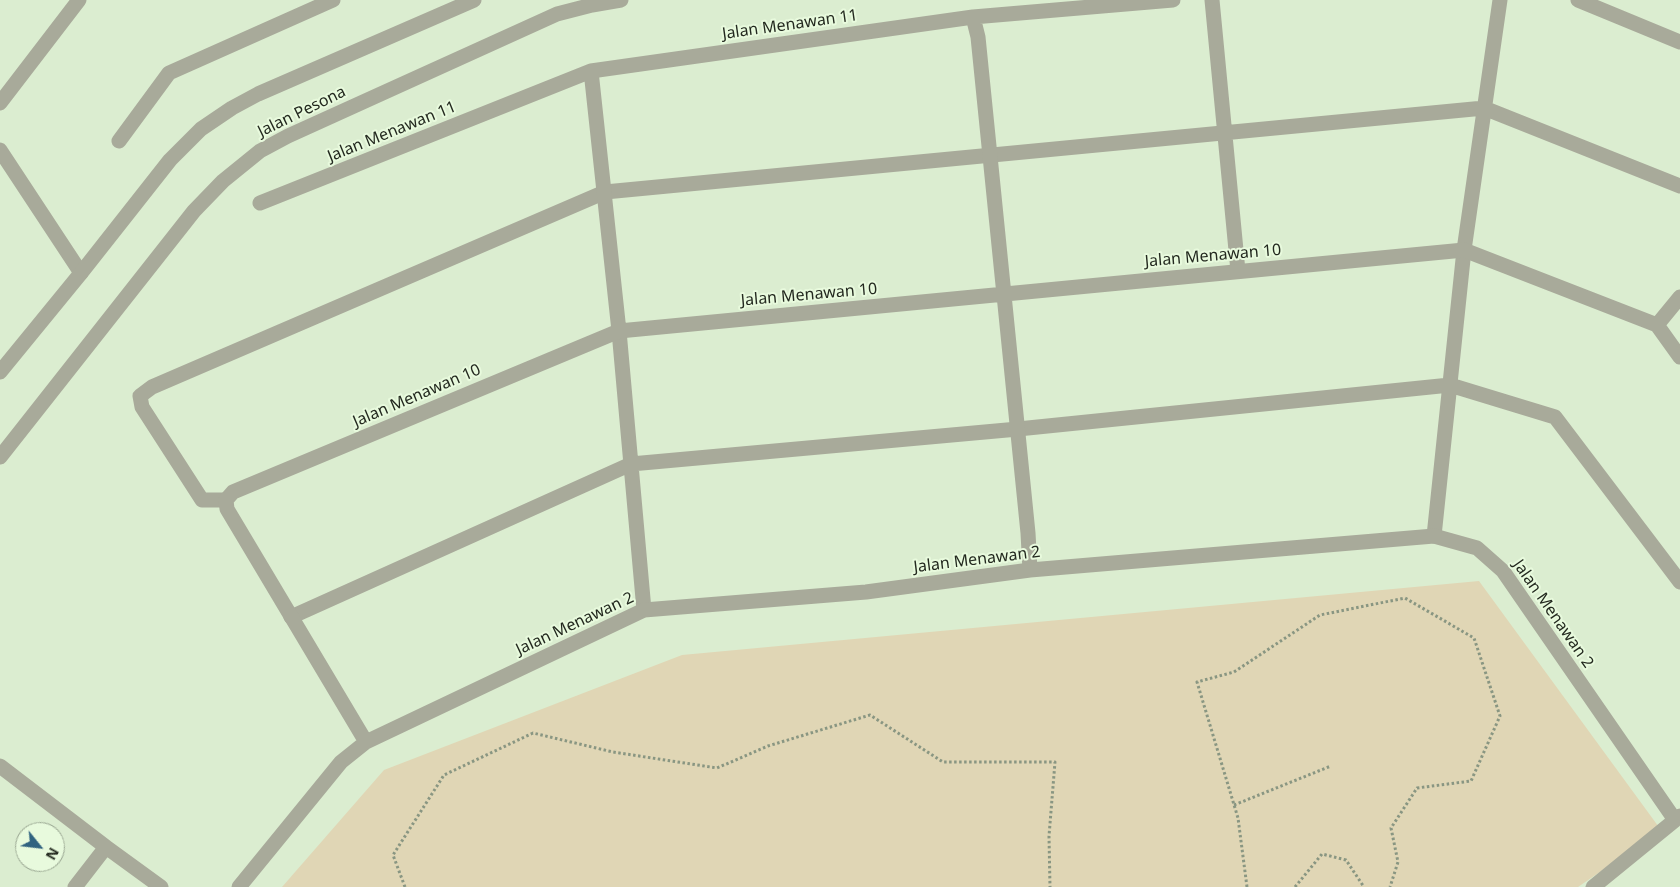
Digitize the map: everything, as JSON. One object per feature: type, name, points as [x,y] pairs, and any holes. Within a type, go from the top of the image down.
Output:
[{"type":"street","points":[[0,103],[79,0]]},
{"type":"street","points":[[119,142],[169,72],[333,0]]},
{"type":"street","name":"Jalan Pesona","points":[[0,372],[170,160],[209,124],[232,108],[258,94],[474,0]]},
{"type":"street","name":"Jalan Pesona","points":[[0,457],[194,211],[223,180],[260,151],[288,136],[556,14],[621,0]]},
{"type":"street","name":"Jalan Menawan 11","points":[[260,203],[591,72],[973,16],[1173,0]]},
{"type":"street","points":[[1212,0],[1238,271]]},
{"type":"street","points":[[1434,536],[1464,250],[1500,0]]},
{"type":"street","points":[[1578,0],[1680,42]]},
{"type":"street","points":[[973,16],[978,37],[1018,429],[1030,570]]},
{"type":"street","points":[[591,72],[619,331],[644,610]]},
{"type":"street","points":[[366,742],[227,509],[226,500],[202,500],[142,407],[140,396],[152,386],[605,192],[1484,108],[1680,186]]},
{"type":"street","points":[[0,150],[81,273]]},
{"type":"street","name":"Jalan Menawan 10","points":[[226,500],[233,492],[619,331],[1464,250],[1657,325]]},
{"type":"street","points":[[1680,297],[1657,325],[1680,357]]},
{"type":"street","points":[[291,617],[631,464],[1018,429],[1450,385],[1555,417],[1680,582]]},
{"type":"street","name":"Jalan Menawan 2","points":[[238,887],[341,762],[366,742],[644,610],[866,592],[1030,570],[1434,536],[1478,548],[1503,571],[1677,818]]},
{"type":"street","points":[[0,766],[161,887]]},
{"type":"street","points":[[1593,887],[1677,818]]},
{"type":"street","points":[[75,887],[106,847]]},
{"type":"path","points":[[1247,887],[1238,818],[1197,682],[1234,672],[1320,615],[1404,598],[1474,638],[1500,716],[1471,781],[1417,788],[1390,828],[1398,862],[1390,887]]},
{"type":"path","points":[[405,887],[393,855],[444,775],[533,733],[613,752],[717,768],[768,746],[870,715],[943,762],[1055,762],[1049,836],[1050,887]]},
{"type":"path","points":[[1234,805],[1332,766]]},
{"type":"path","points":[[1295,887],[1322,854],[1346,860],[1364,887]]},
{"type":"shaded area","points":[[1479,581],[1661,830],[1578,887],[282,887],[384,770],[682,655]]}]
